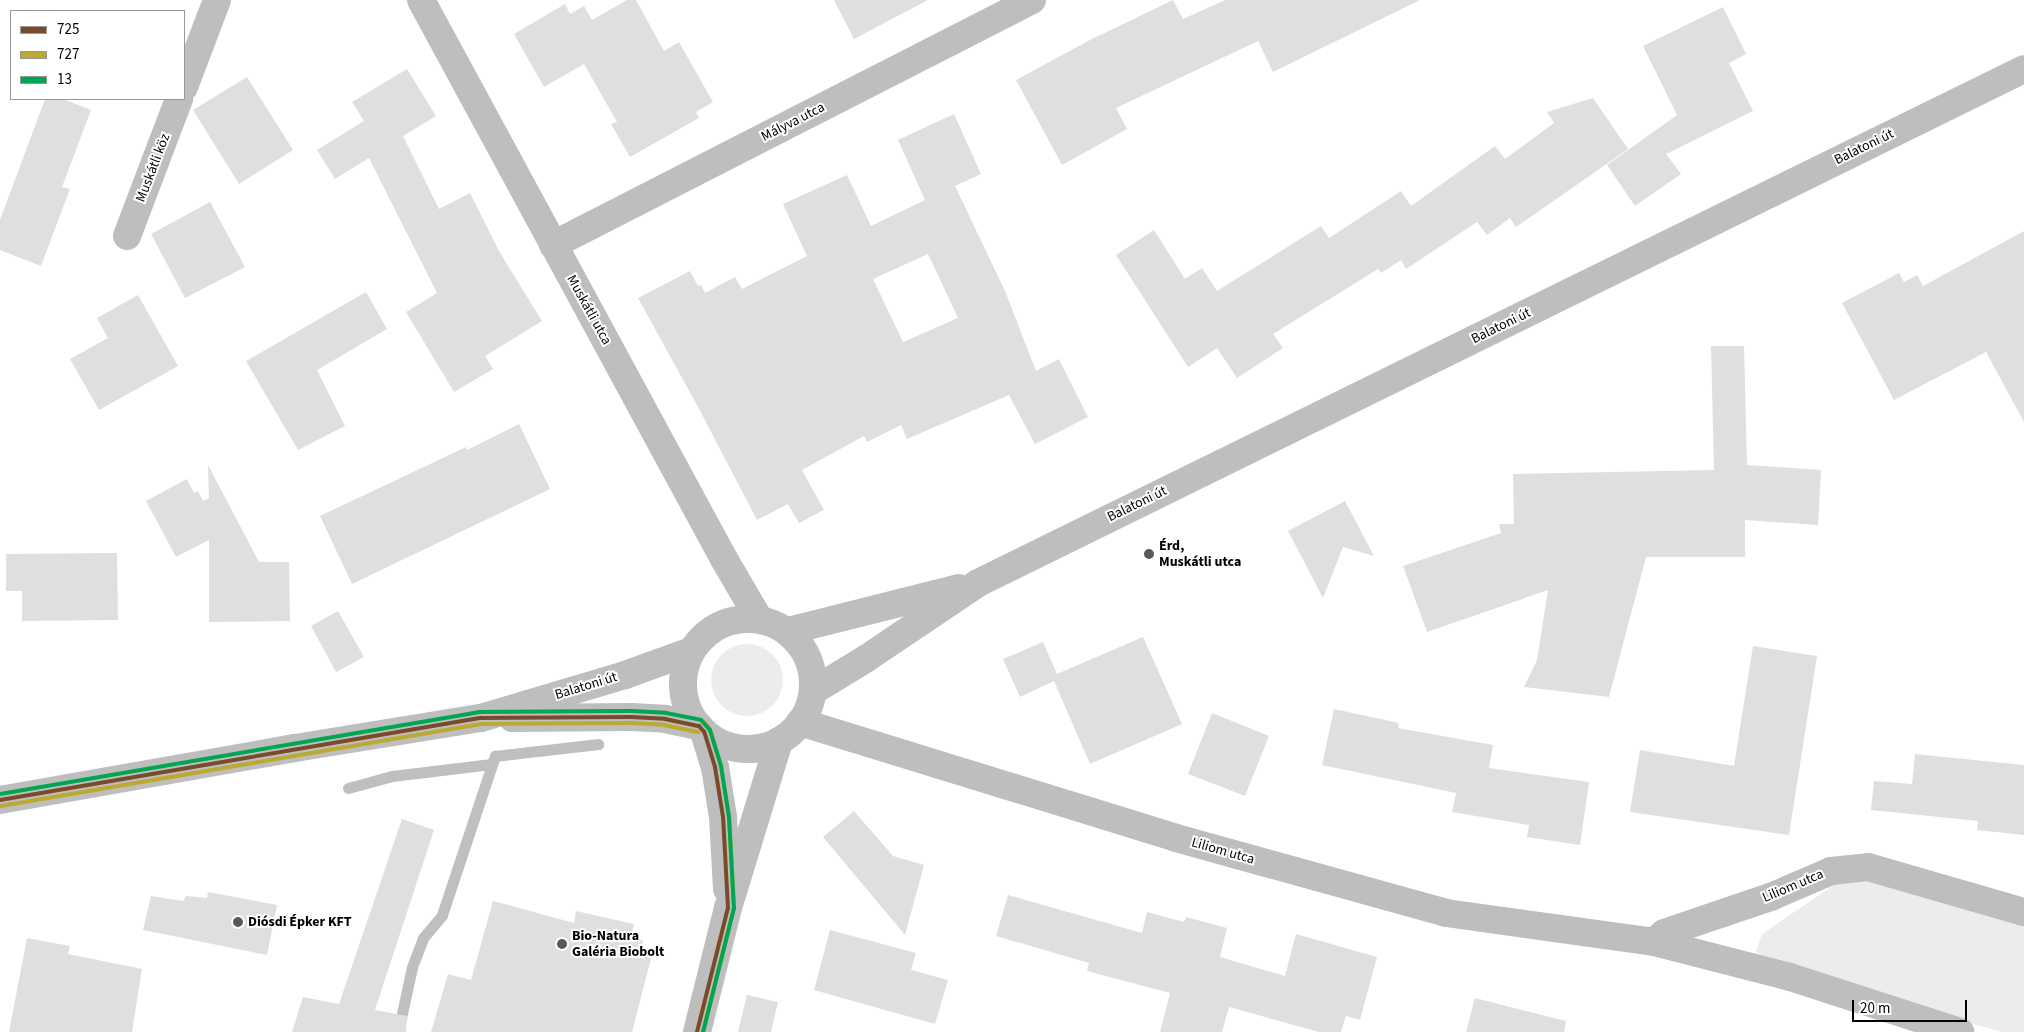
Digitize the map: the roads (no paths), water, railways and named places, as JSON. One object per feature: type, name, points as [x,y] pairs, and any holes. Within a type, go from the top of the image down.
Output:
[{"type":"street","points":[[185,84],[217,0]]},
{"type":"street","name":"Muskátli utca","points":[[421,0],[724,559],[760,619]]},
{"type":"street","name":"Mályva utca","points":[[553,245],[1032,0]]},
{"type":"street","name":"Balatoni út","points":[[813,691],[867,658],[978,583],[2024,69]]},
{"type":"street","name":"Muskátli köz","points":[[127,236],[180,100]]},
{"type":"street","name":"Balatoni út","points":[[788,631],[978,583]]},
{"type":"street","points":[[701,729],[717,742],[746,748],[763,747],[779,741],[791,733],[800,722],[813,691],[808,657],[788,631],[760,619],[732,620],[709,631],[691,651],[684,671],[686,698],[716,767],[723,817],[728,908]]},
{"type":"street","name":"Balatoni út","points":[[0,804],[295,748],[480,718],[625,675],[691,651]]},
{"type":"street","name":"Balatoni út","points":[[480,718],[632,717],[664,719],[701,729]]},
{"type":"street","name":"Liliom utca","points":[[800,722],[1194,843],[1446,913],[1654,942],[1790,977],[1960,1032]]},
{"type":"street","points":[[697,1032],[728,908],[779,741]]},
{"type":"street","name":"Liliom utca","points":[[1654,942],[1664,933],[1773,896],[1831,871],[1868,867],[2024,912]]},
{"type":"waterway","points":[[398,1032],[412,967],[423,938],[442,915],[495,756],[598,744]]},
{"type":"waterway","points":[[348,788],[392,776],[491,764]]},
{"type":"place","name":"Érd, Muskátli utca","points":[[1149,554]]},
{"type":"place","name":"Diósdi Épker KFT","points":[[238,922]]},
{"type":"place","name":"Bio-Natura Galéria Biobolt","points":[[562,944]]}]
